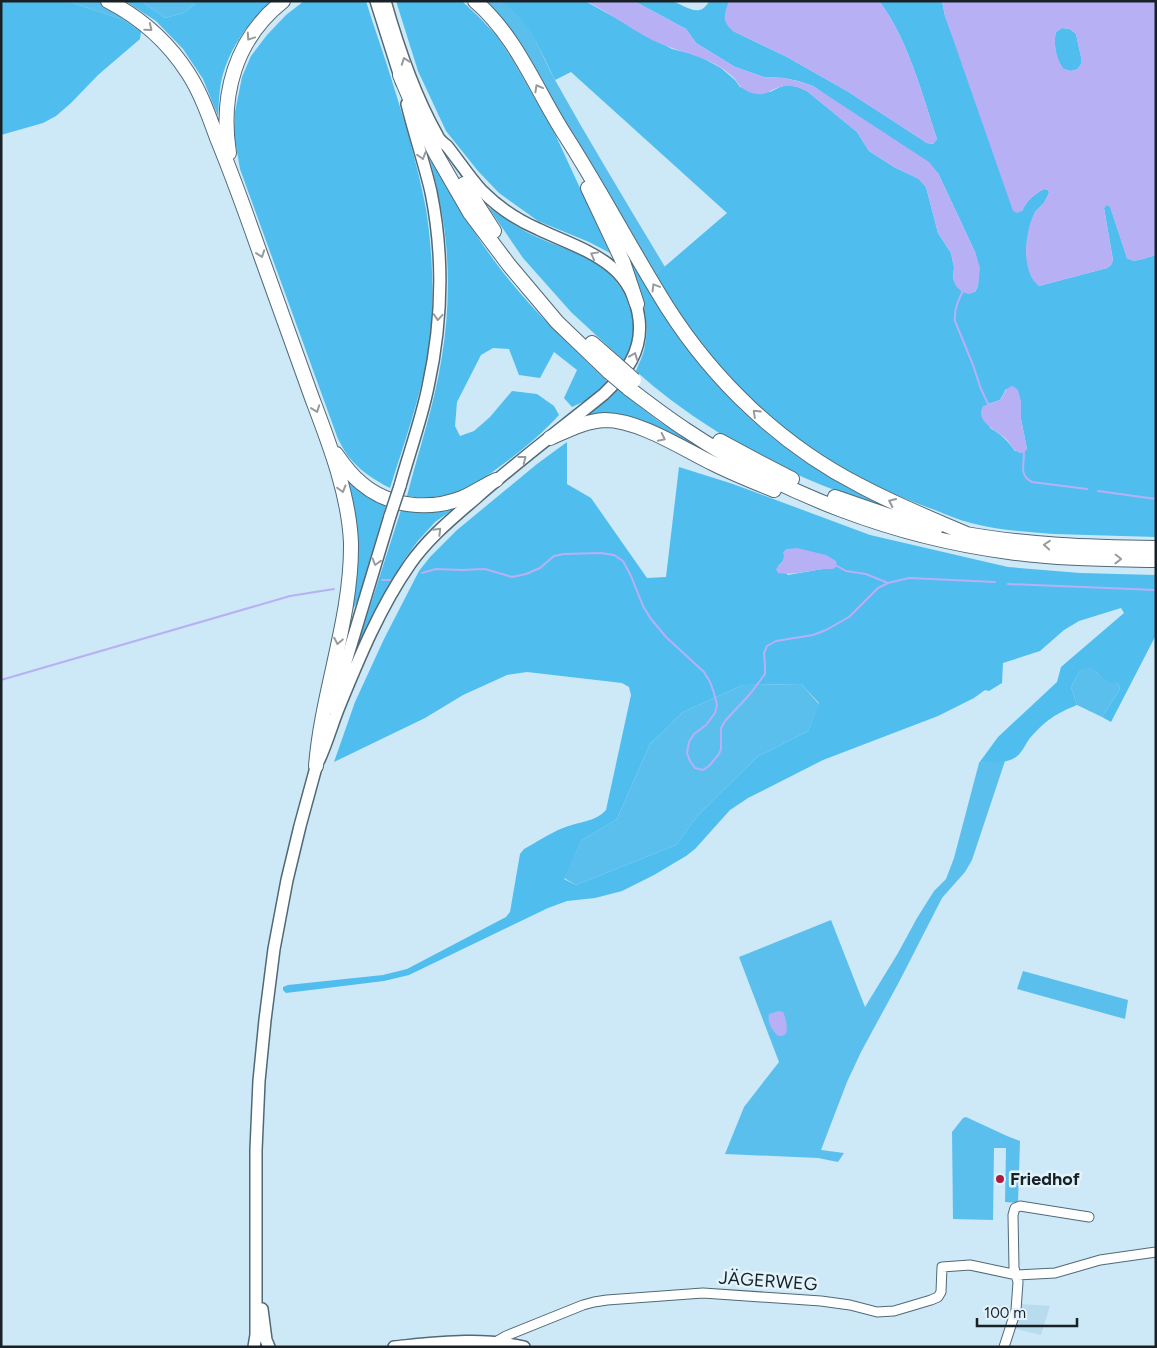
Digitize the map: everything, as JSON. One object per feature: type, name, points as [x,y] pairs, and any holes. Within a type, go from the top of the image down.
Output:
[{"type":"highway","points":[[108,1],[130,14],[169,47],[190,74],[203,100],[328,442],[346,505],[349,523],[350,560],[347,593],[318,744],[316,766]]},
{"type":"highway","points":[[235,184],[226,123],[226,108],[231,81],[235,66],[250,38],[264,18],[283,1]]},
{"type":"highway","points":[[475,1],[496,21],[509,39],[668,308],[698,351],[737,395],[782,436],[857,485],[969,535]]},
{"type":"highway","points":[[400,75],[427,138],[470,213],[509,266],[557,322],[686,430],[743,465],[798,491],[872,522]]},
{"type":"highway","points":[[562,130],[623,262],[637,304]]},
{"type":"highway","points":[[438,137],[477,205],[515,259],[556,308],[612,368]]},
{"type":"highway","points":[[631,384],[692,424],[758,462],[826,494],[890,516],[1006,546],[1156,548]]},
{"type":"highway","points":[[550,438],[581,424],[617,421],[629,423],[765,486],[859,519],[936,539],[1006,546],[1080,558],[1156,560]]},
{"type":"highway","points":[[328,442],[344,466],[362,484],[381,496],[407,504],[426,505],[450,502],[496,480]]},
{"type":"main road","points":[[254,1347],[256,1335],[256,1150],[259,1080],[274,949],[285,889],[300,826],[332,707],[420,420],[434,359],[437,335],[440,281],[438,246],[431,192],[400,75],[385,34],[376,1]]},
{"type":"main road","points":[[316,766],[326,746],[338,708],[359,659],[398,583],[416,556],[436,532],[496,480],[616,383],[629,366],[636,350],[640,324],[637,304],[617,271],[606,261],[592,253],[537,229],[501,207],[471,178],[438,137],[407,68],[386,1]]},
{"type":"main road","points":[[257,1260],[266,1340],[269,1347]]},
{"type":"main road","points":[[394,1347],[463,1342],[494,1343],[524,1347]]},
{"type":"street","points":[[1004,1347],[1016,1310],[1018,1282],[1014,1268],[1013,1214],[1015,1208],[1020,1206],[1089,1217]]},
{"type":"street","points":[[1017,1275],[1055,1273],[1100,1260],[1156,1252]]},
{"type":"street","name":"JÄGERWEG","points":[[494,1343],[506,1336],[583,1305],[607,1300],[703,1293],[822,1301],[880,1312],[894,1311],[938,1297],[941,1292],[942,1267],[970,1264],[1017,1275]]},
{"type":"shaded area","points":[[1,1],[67,1],[124,20],[141,32],[140,39],[98,75],[56,116],[43,123],[1,135]]},
{"type":"shaded area","points":[[67,1],[102,1],[143,27],[141,32],[124,20]]},
{"type":"shaded area","points":[[125,1],[141,1],[165,18],[183,13],[195,4],[195,1],[272,1],[256,16],[242,34],[231,53],[222,79],[218,116],[203,79],[183,49],[156,21]]},
{"type":"shaded area","points":[[141,1],[195,1],[195,4],[183,13],[165,18]]},
{"type":"shaded area","points":[[304,1],[366,1],[406,129],[426,209],[432,281],[432,318],[428,353],[421,387],[390,488],[357,466],[338,439],[240,169],[234,134],[235,112],[242,77],[251,56],[267,35],[286,15]]},
{"type":"shaded area","points":[[396,1],[462,1],[496,35],[555,134],[610,253],[589,242],[538,221],[499,193],[478,171],[446,131],[418,71]]},
{"type":"shaded area","points":[[484,1],[505,4],[526,25],[568,104],[665,267],[656,274],[523,51]]},
{"type":"shaded area","points":[[498,1],[585,1],[672,49],[697,55],[721,68],[740,87],[770,92],[787,85],[807,91],[857,132],[869,151],[894,167],[919,179],[926,187],[938,233],[951,253],[954,267],[953,279],[975,292],[978,286],[979,268],[975,252],[938,173],[813,86],[784,78],[764,77],[735,67],[696,43],[686,29],[634,1],[670,1],[691,9],[701,10],[709,1],[729,1],[726,11],[733,31],[787,57],[847,91],[927,143],[933,144],[937,139],[913,67],[898,32],[879,1],[942,1],[945,16],[1022,211],[1028,201],[1034,196],[1044,189],[1048,190],[1049,193],[1044,203],[1035,212],[1027,241],[1026,255],[1039,286],[1107,268],[1111,265],[1113,260],[1104,208],[1106,205],[1110,206],[1127,258],[1137,260],[1156,255],[1156,537],[1054,534],[1012,530],[971,523],[898,495],[863,479],[798,439],[741,389],[714,360],[685,322],[656,274],[727,213],[571,72],[555,80],[525,25],[510,9]],"holes":[[[1006,389],[1021,401],[1021,419],[1027,449],[1015,451],[1004,438],[990,428],[988,404],[1000,400]]]},
{"type":"shaded area","points":[[585,1],[634,1],[686,29],[696,43],[735,67],[764,77],[784,78],[813,86],[929,162],[938,173],[975,252],[980,268],[978,286],[975,292],[969,294],[962,292],[956,286],[953,279],[954,267],[951,253],[938,233],[926,187],[919,179],[894,167],[869,151],[857,132],[807,91],[788,86],[761,94],[749,92],[720,67],[652,40]]},
{"type":"shaded area","points":[[729,1],[879,1],[906,49],[937,139],[933,144],[927,143],[847,91],[787,57],[733,31],[725,21]]},
{"type":"shaded area","points":[[942,1],[1156,1],[1156,255],[1137,260],[1127,258],[1110,207],[1107,205],[1104,208],[1113,260],[1111,265],[1107,268],[1039,286],[1033,280],[1027,261],[1027,240],[1035,212],[1045,200],[1049,193],[1048,190],[1044,189],[1034,196],[1028,201],[1022,211],[1017,213],[1013,211],[945,16]],"holes":[[[1062,28],[1070,29],[1076,34],[1081,57],[1081,64],[1077,69],[1071,71],[1064,69],[1061,65],[1057,56],[1055,41],[1056,32]]]},
{"type":"shaded area","points":[[1062,28],[1070,29],[1076,34],[1081,57],[1081,64],[1078,69],[1071,71],[1063,69],[1057,56],[1055,36],[1056,32]]},
{"type":"shaded area","points":[[430,159],[473,230],[502,271],[540,315],[608,382],[585,401],[572,407],[564,398],[577,370],[554,352],[540,378],[519,375],[509,349],[493,348],[481,355],[457,402],[455,426],[460,436],[474,431],[490,417],[512,391],[537,394],[554,406],[559,415],[518,453],[474,484],[451,494],[420,497],[407,496],[439,374],[445,338],[448,300],[444,226]]},
{"type":"shaded area","points":[[488,207],[530,234],[583,256],[606,271],[615,281],[623,292],[633,316],[634,330],[632,343],[624,361],[571,312],[523,258]]},
{"type":"shaded area","points":[[622,243],[672,327],[728,397],[785,448],[832,478],[887,507],[830,488],[774,464],[695,418],[636,371],[643,355],[647,332],[646,319],[641,293]]},
{"type":"shaded area","points":[[1013,386],[1018,390],[1021,401],[1021,419],[1027,449],[1024,453],[1015,451],[1006,439],[984,421],[981,412],[983,406],[1000,400],[1006,390]]},
{"type":"shaded area","points":[[617,389],[657,420],[737,469],[644,423],[582,418]]},
{"type":"shaded area","points":[[567,442],[567,484],[591,498],[647,578],[666,577],[679,467],[733,484],[870,535],[1008,567],[1080,573],[1156,575],[1156,635],[1111,722],[1102,717],[1120,689],[1118,683],[1106,680],[1091,667],[1080,671],[1071,687],[1077,705],[1046,722],[1030,738],[1016,757],[1003,762],[979,763],[998,737],[1057,682],[1061,667],[1124,613],[1121,608],[1079,621],[1064,630],[1040,651],[1003,663],[1002,683],[989,691],[985,690],[974,698],[938,716],[823,760],[748,798],[730,810],[695,849],[686,856],[622,891],[595,898],[567,901],[548,908],[409,975],[384,981],[286,993],[283,987],[288,985],[383,975],[407,969],[506,917],[510,912],[520,854],[524,849],[558,830],[597,817],[606,810],[631,695],[629,687],[622,683],[527,672],[507,675],[463,695],[425,718],[334,762],[355,702],[384,639],[419,571],[457,530],[537,464]],"holes":[[[787,549],[833,569],[788,575],[778,566],[783,560],[784,552]],[[801,684],[819,703],[808,731],[757,757],[698,815],[676,845],[576,885],[564,879],[582,840],[617,819],[650,744],[683,712],[743,685]]]},
{"type":"shaded area","points":[[347,479],[386,505],[358,600],[350,615],[356,562],[357,529],[354,504]]},
{"type":"shaded area","points":[[455,508],[435,522],[404,560],[358,644],[401,510],[428,512]]},
{"type":"shaded area","points":[[797,548],[826,555],[836,561],[837,566],[833,569],[792,574],[778,573],[776,569],[783,560],[783,552],[787,549]]},
{"type":"shaded area","points":[[1091,666],[1098,674],[1118,683],[1120,689],[1102,717],[1077,705],[1071,687],[1080,671]]},
{"type":"shaded area","points":[[801,684],[819,704],[808,731],[757,757],[698,815],[676,845],[576,885],[564,878],[582,840],[617,819],[650,744],[683,712],[743,685]]},
{"type":"shaded area","points":[[1005,761],[972,860],[965,872],[942,898],[847,1082],[821,1150],[844,1153],[838,1162],[818,1158],[725,1154],[744,1107],[779,1062],[739,957],[831,920],[865,1007],[934,891],[946,879],[954,858],[979,763]]},
{"type":"shaded area","points":[[1023,971],[1128,1000],[1125,1019],[1017,989]]},
{"type":"shaded area","points":[[779,1011],[783,1012],[787,1029],[786,1034],[782,1036],[776,1034],[770,1026],[769,1020],[769,1014]]},
{"type":"shaded area","points":[[966,1117],[1020,1141],[1018,1203],[1005,1202],[1006,1148],[994,1148],[993,1220],[953,1219],[952,1132],[963,1118]]},
{"type":"shaded area","points":[[1020,1304],[1050,1306],[1041,1335],[1016,1329]]},
{"type":"waterway","points":[[963,291],[956,309],[955,321],[989,406]]},
{"type":"waterway","points":[[1024,453],[1024,473],[1032,482],[1087,489]]},
{"type":"waterway","points":[[1098,491],[1156,499]]},
{"type":"waterway","points":[[422,573],[436,569],[485,569],[512,577],[540,568],[554,556],[564,554],[601,553],[614,555],[623,561],[643,606],[651,619],[666,637],[704,672],[710,682],[717,705],[715,713],[706,725],[694,734],[689,742],[687,753],[695,768],[703,770],[719,754],[721,749],[721,728],[725,721],[750,694],[765,674],[764,653],[767,646],[776,641],[813,635],[826,630],[849,617],[878,588],[888,583],[909,578],[995,582]]},
{"type":"waterway","points":[[837,566],[846,571],[866,574],[888,583]]},
{"type":"waterway","points":[[382,580],[390,580]]},
{"type":"waterway","points":[[1008,584],[1156,590]]},
{"type":"waterway","points":[[1,680],[290,596],[334,589]]},
{"type":"place","name":"Friedhof","points":[[1000,1179]]}]
